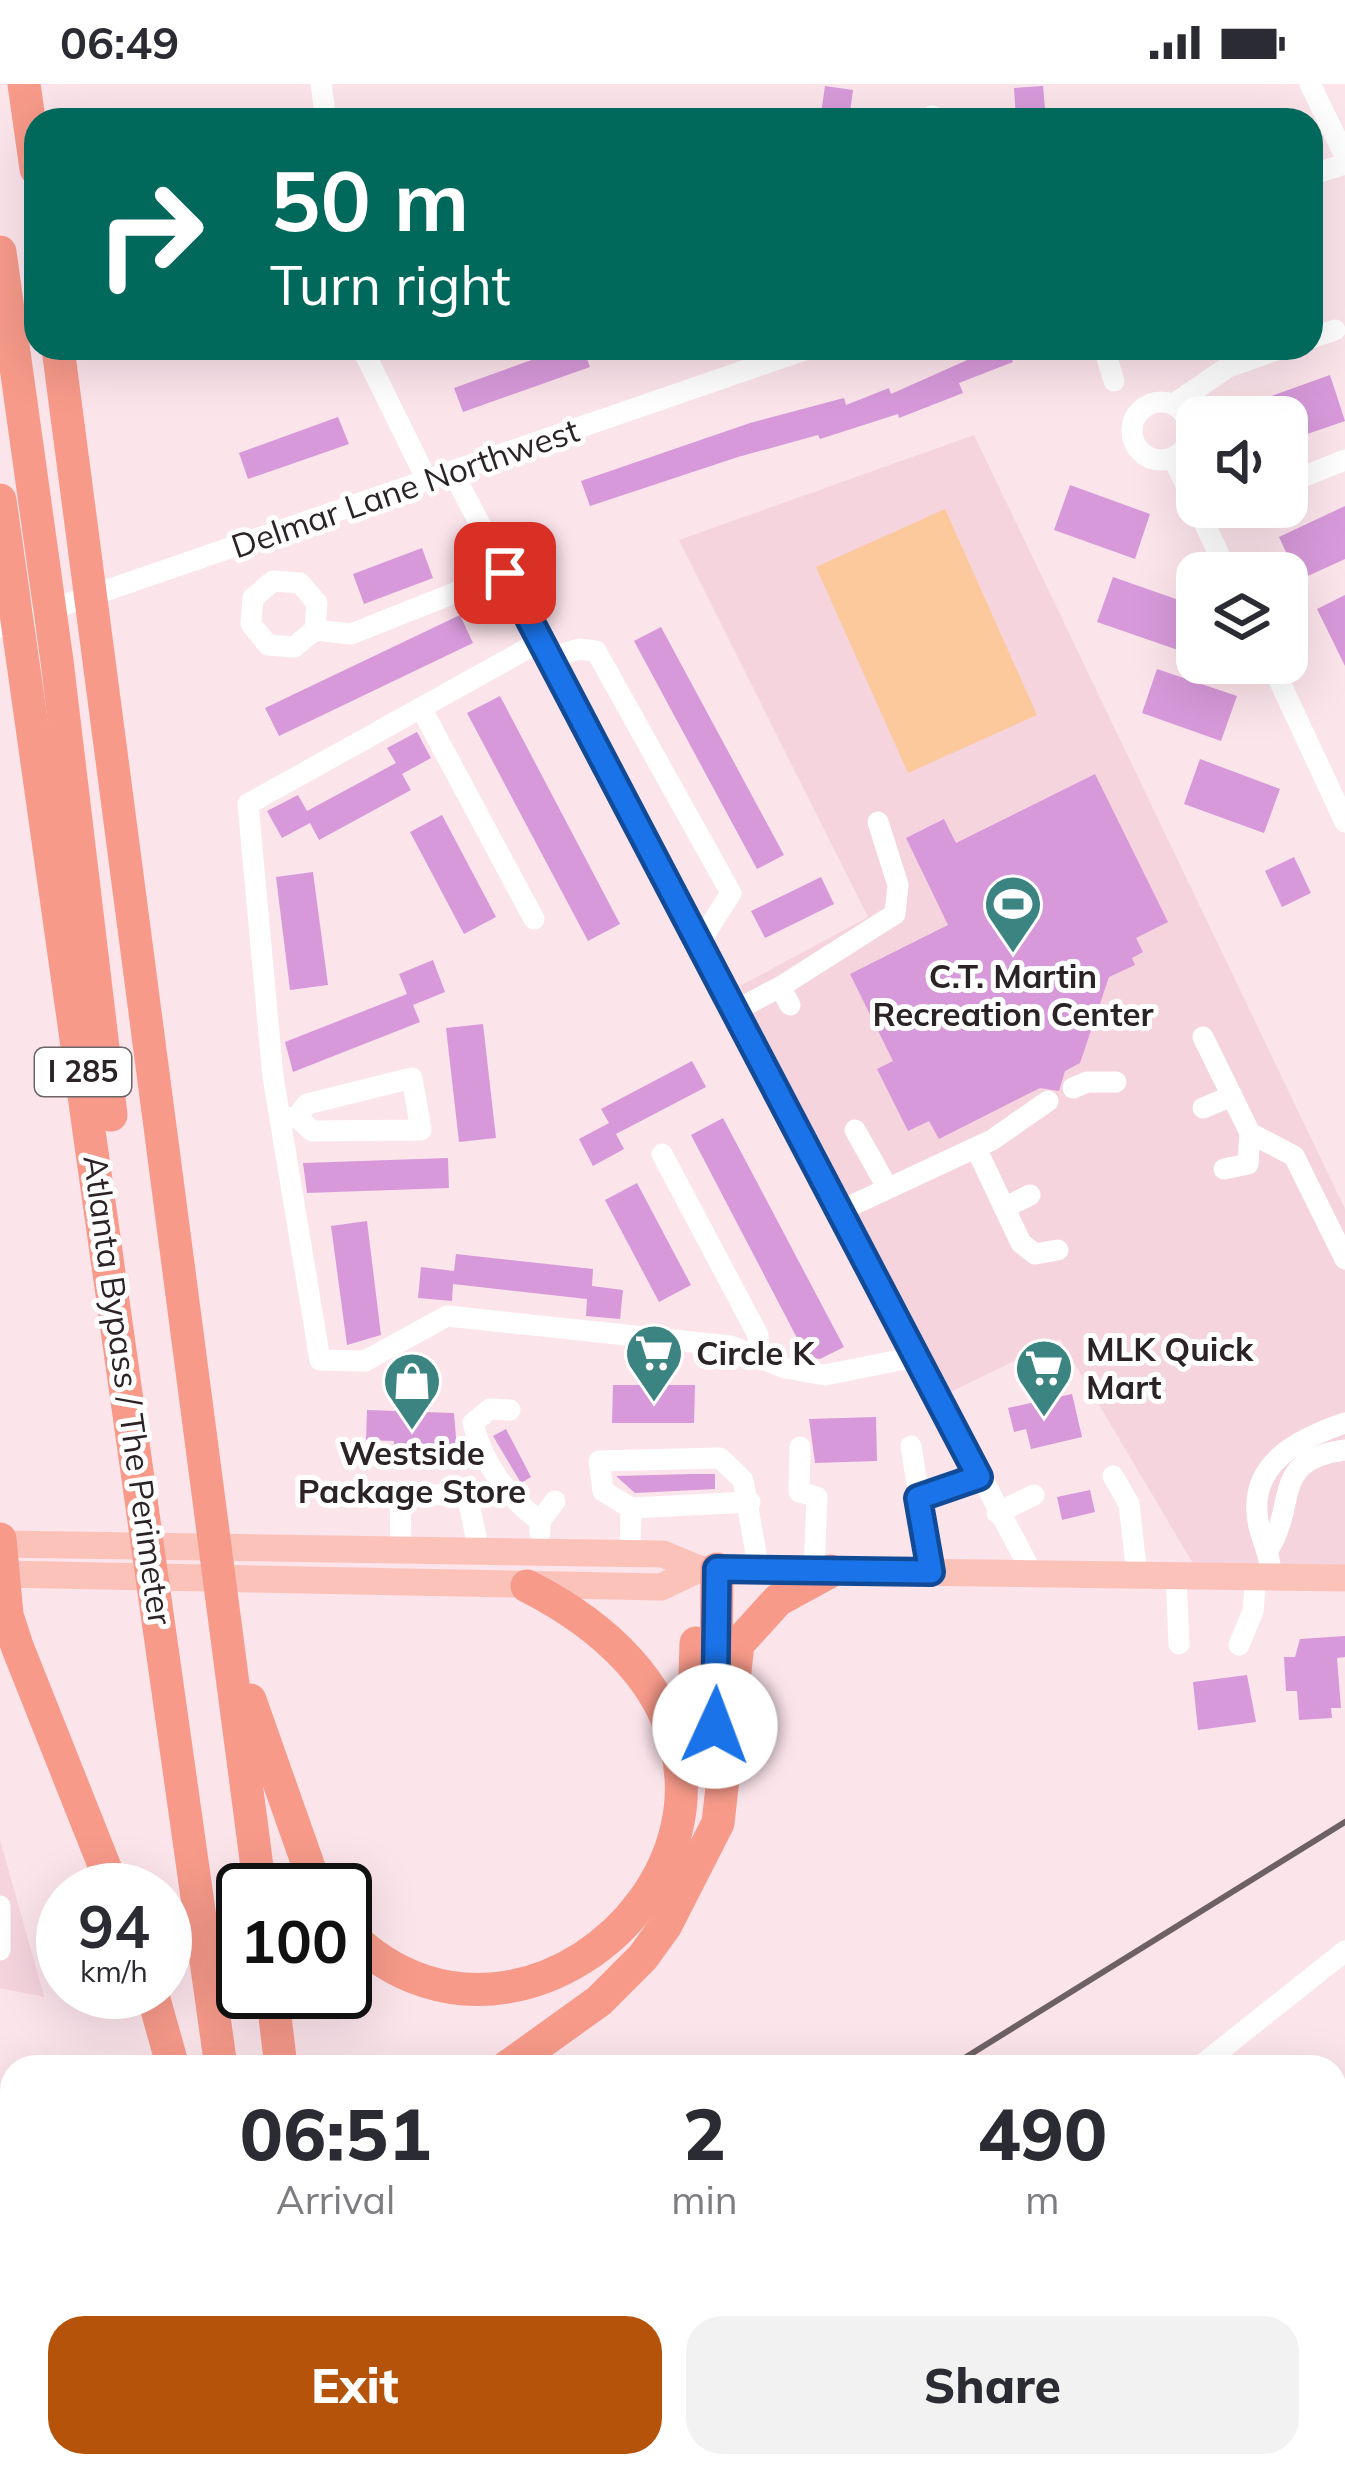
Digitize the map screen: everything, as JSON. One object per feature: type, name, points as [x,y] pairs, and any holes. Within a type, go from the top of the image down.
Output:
[{"type":"highway","points":[[0,252],[42,554],[41,665]]},
{"type":"highway","name":"Atlanta Bypass / The Perimeter","points":[[60,360],[257,1863]]},
{"type":"highway","name":"Atlanta Bypass / The Perimeter","points":[[0,500],[9,566],[41,665],[141,1475],[219,2055]]},
{"type":"highway","points":[[2,1555],[8,1615],[17,1646],[103,1863]]},
{"type":"highway","points":[[683,1887],[710,1781],[708,1569]]},
{"type":"highway","points":[[372,1951],[387,1962],[443,1982],[505,1985],[567,1968],[619,1933],[656,1887],[677,1830],[693,1743],[708,1569]]},
{"type":"highway","points":[[523,2055],[623,1979],[666,1925],[718,1823],[738,1644],[778,1600],[822,1571]]},
{"type":"highway","points":[[527,1586],[591,1622],[633,1664],[664,1717],[683,1782]]},
{"type":"highway","points":[[233,1656],[306,1863]]},
{"type":"highway","points":[[160,2019],[170,2055]]},
{"type":"highway","points":[[275,2019],[280,2055]]},
{"type":"main road","points":[[2,1555],[82,1546],[630,1552],[663,1554],[708,1569],[1345,1578]]},
{"type":"main road","points":[[2,1555],[86,1574],[527,1586],[662,1587],[708,1569]]},
{"type":"street","points":[[1323,112],[1345,160]]},
{"type":"street","points":[[1323,334],[1335,330]]},
{"type":"street","points":[[367,360],[385,405],[427,480]]},
{"type":"street","name":"Delmar Lane Northwest","points":[[0,627],[775,360]]},
{"type":"street","points":[[1108,360],[1114,381]]},
{"type":"street","points":[[1174,404],[1190,427],[1186,445],[1173,458],[1146,457],[1131,433],[1144,406],[1174,404],[1228,367],[1248,360]]},
{"type":"street","points":[[1173,458],[1176,464]]},
{"type":"street","points":[[1308,475],[1345,460]]},
{"type":"street","points":[[452,471],[1032,1574]]},
{"type":"street","points":[[315,630],[351,634],[505,573]]},
{"type":"street","points":[[700,942],[731,893],[596,651],[546,650],[421,708],[248,804],[320,1360],[365,1361],[447,1316],[644,1333],[730,1346],[825,1375],[915,1358]]},
{"type":"street","points":[[1281,684],[1345,822]]},
{"type":"street","points":[[421,708],[534,919]]},
{"type":"street","points":[[736,1010],[785,996],[895,914],[898,885],[878,822]]},
{"type":"street","points":[[1203,1037],[1250,1133],[1250,1174],[1224,1169]]},
{"type":"street","points":[[412,1078],[421,1130],[312,1131],[288,1117],[307,1104],[412,1078]]},
{"type":"street","points":[[1073,1088],[1087,1082],[1116,1082]]},
{"type":"street","points":[[1203,1108],[1232,1096]]},
{"type":"street","points":[[842,1210],[976,1148],[1048,1101]]},
{"type":"street","points":[[855,1130],[887,1187]]},
{"type":"street","points":[[1250,1133],[1294,1156],[1345,1259]]},
{"type":"street","points":[[976,1148],[1021,1243],[1035,1254],[1058,1250]]},
{"type":"street","points":[[662,1154],[758,1335],[759,1358]]},
{"type":"street","points":[[1004,1208],[1030,1195]]},
{"type":"street","points":[[510,1410],[490,1409],[473,1423],[477,1438],[513,1502],[540,1521]]},
{"type":"street","points":[[1270,1547],[1258,1526],[1265,1477],[1281,1451],[1295,1441],[1345,1423]]},
{"type":"street","points":[[910,1446],[931,1572]]},
{"type":"street","points":[[800,1447],[799,1492],[817,1497],[822,1571]]},
{"type":"street","points":[[1239,1645],[1270,1547],[1283,1525],[1283,1493],[1306,1462],[1345,1450]]},
{"type":"street","points":[[750,1502],[631,1508],[603,1491],[599,1461],[720,1458],[743,1480],[750,1502],[759,1570]]},
{"type":"street","points":[[1113,1476],[1129,1504],[1137,1575]]},
{"type":"street","points":[[918,1498],[979,1477]]},
{"type":"street","points":[[401,1551],[400,1496],[467,1494],[479,1551]]},
{"type":"street","points":[[997,1513],[1034,1495]]},
{"type":"street","points":[[540,1552],[540,1521],[555,1501]]},
{"type":"street","points":[[630,1552],[631,1508]]},
{"type":"street","points":[[1176,1575],[1180,1644]]},
{"type":"street","points":[[0,1906],[0,1950]]},
{"type":"street","points":[[1213,2055],[1345,1951]]},
{"type":"shaded area","points":[[974,435],[1345,1209],[1345,1585],[1204,1582],[1060,1339],[938,1398],[740,986],[868,917],[679,540]]},
{"type":"shaded area","points":[[945,509],[1037,715],[908,773],[816,567]]},
{"type":"shaded area","points":[[0,1840],[36,1968],[36,1995],[0,1988]]},
{"type":"building","points":[[825,86],[853,90],[851,108],[822,108]]},
{"type":"building","points":[[1043,86],[1045,108],[1015,108],[1014,88]]},
{"type":"building","points":[[531,360],[587,360],[590,367],[463,412],[454,388]]},
{"type":"building","points":[[967,360],[1013,362],[959,383],[963,393],[899,418],[898,414],[820,439],[818,435],[738,457],[590,506],[581,481],[750,423],[844,398],[846,405],[889,388],[891,394]]},
{"type":"building","points":[[1330,375],[1345,421],[1308,434],[1308,396],[1271,396]]},
{"type":"building","points":[[338,417],[349,444],[248,479],[239,453]]},
{"type":"building","points":[[1070,485],[1150,514],[1135,559],[1054,530]]},
{"type":"building","points":[[1345,506],[1345,559],[1308,576],[1308,552],[1286,552],[1279,537],[1308,528],[1308,523]]},
{"type":"building","points":[[422,548],[433,578],[364,604],[353,574]]},
{"type":"building","points":[[1113,577],[1176,599],[1176,649],[1097,622]]},
{"type":"building","points":[[1345,595],[1345,666],[1317,609]]},
{"type":"building","points":[[460,615],[473,643],[279,736],[265,708]]},
{"type":"building","points":[[661,627],[784,855],[757,869],[634,641]]},
{"type":"building","points":[[1157,669],[1176,675],[1176,684],[1201,684],[1237,696],[1221,741],[1142,713]]},
{"type":"building","points":[[500,696],[620,924],[588,941],[467,713]]},
{"type":"building","points":[[417,732],[431,758],[402,774],[411,790],[319,840],[310,823],[282,838],[267,811],[298,795],[307,811],[396,763],[387,748]]},
{"type":"building","points":[[1200,759],[1280,789],[1264,833],[1184,804]]},
{"type":"building","name":"C.T. Martin Recreation Center","points":[[1095,774],[1168,922],[1136,938],[1143,952],[1132,958],[1135,965],[1109,977],[1080,1063],[1065,1071],[1059,1091],[1040,1088],[939,1139],[929,1121],[908,1131],[877,1069],[893,1061],[850,974],[948,925],[906,838],[944,819],[956,843]]},
{"type":"building","points":[[442,815],[496,917],[464,934],[410,832]]},
{"type":"building","points":[[1294,857],[1311,893],[1282,907],[1265,871]]},
{"type":"building","points":[[313,872],[328,985],[290,990],[276,877]]},
{"type":"building","points":[[821,877],[834,904],[765,938],[751,911]]},
{"type":"building","points":[[433,960],[445,992],[413,1005],[420,1022],[293,1072],[285,1042],[407,994],[399,974]]},
{"type":"building","points":[[483,1024],[496,1138],[459,1142],[446,1028]]},
{"type":"building","points":[[692,1061],[706,1087],[616,1134],[624,1149],[593,1166],[579,1139],[609,1123],[601,1109]]},
{"type":"building","points":[[723,1118],[844,1347],[820,1359],[807,1357],[691,1135]]},
{"type":"building","points":[[448,1158],[449,1188],[307,1193],[303,1163]]},
{"type":"building","points":[[637,1183],[691,1285],[659,1302],[605,1200]]},
{"type":"building","points":[[367,1221],[381,1335],[347,1345],[331,1226]]},
{"type":"building","points":[[456,1254],[593,1269],[592,1286],[623,1290],[620,1319],[586,1316],[587,1299],[453,1284],[452,1301],[418,1298],[421,1267],[454,1271]]},
{"type":"building","name":"Circle K","points":[[613,1385],[695,1385],[694,1423],[612,1423]]},
{"type":"building","name":"MLK Quick Mart","points":[[1072,1394],[1082,1437],[1031,1449],[1026,1429],[1014,1432],[1008,1408]]},
{"type":"building","name":"Westside Package Store","points":[[367,1410],[454,1413],[458,1462],[393,1460],[394,1441],[366,1440]]},
{"type":"building","points":[[876,1417],[877,1461],[815,1463],[809,1419]]},
{"type":"building","points":[[506,1429],[531,1477],[521,1483],[493,1436]]},
{"type":"building","points":[[715,1474],[715,1489],[635,1493],[616,1476]]},
{"type":"building","points":[[1090,1490],[1095,1512],[1062,1520],[1057,1497]]},
{"type":"building","points":[[1345,1636],[1345,1657],[1337,1658],[1341,1708],[1331,1708],[1332,1718],[1299,1720],[1297,1691],[1286,1691],[1284,1657],[1295,1657],[1300,1639]]},
{"type":"building","points":[[1247,1675],[1256,1722],[1198,1730],[1193,1682]]},
{"type":"railway","points":[[969,2055],[1345,1822]]},
{"type":"place","name":"C.T. Martin Recreation Center","points":[[1013,955]]},
{"type":"place","name":"Circle K","points":[[654,1404]]},
{"type":"place","name":"MLK Quick Mart","points":[[1044,1419]]},
{"type":"place","name":"Westside Package Store","points":[[412,1432]]},
{"type":"route","points":[[505,573],[979,1477],[951,1491],[918,1498],[931,1572],[717,1569],[715,1726]]}]
